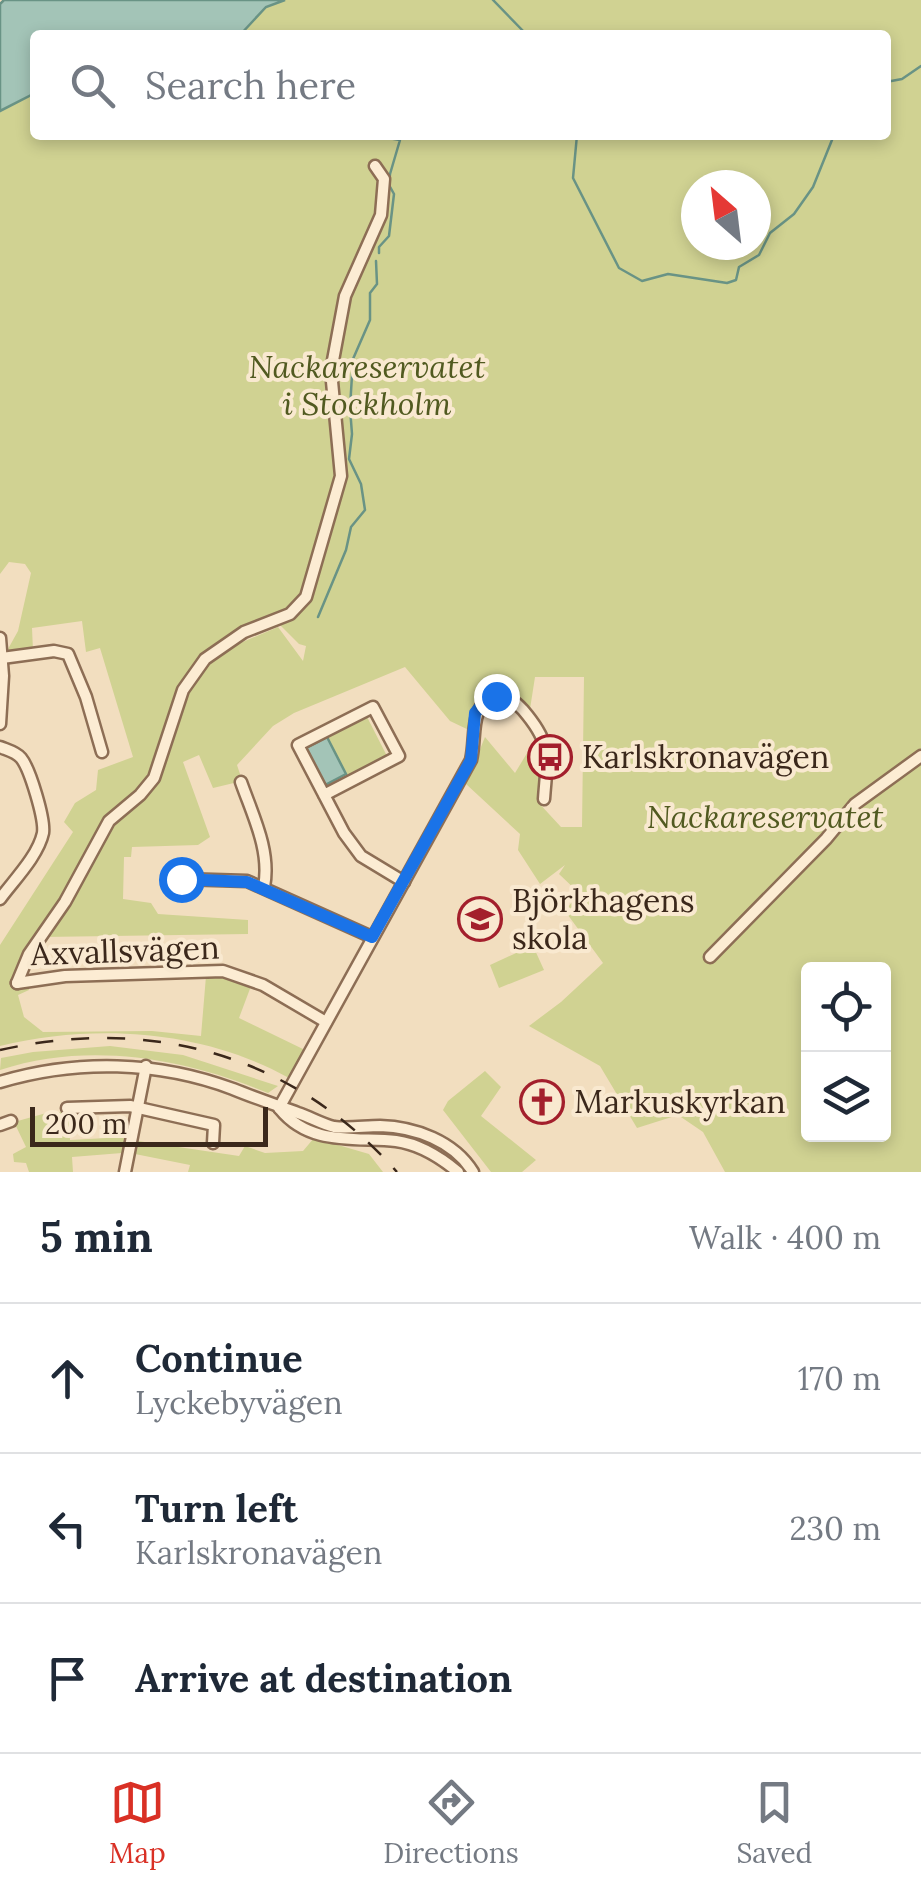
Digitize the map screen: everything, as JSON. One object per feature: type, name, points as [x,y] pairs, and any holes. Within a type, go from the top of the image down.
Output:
[{"type":"street","name":"Axvallsvägen","points":[[326,1022],[263,984],[223,971],[65,976],[17,982],[109,820],[154,778],[183,690],[204,659],[244,632],[290,614],[306,597],[341,476],[331,370],[345,296],[380,216],[384,178],[375,166]]},
{"type":"street","points":[[0,638],[0,724]]},
{"type":"street","points":[[2,658],[54,651],[68,654],[102,752]]},
{"type":"street","points":[[279,1108],[471,760],[475,713],[486,700],[496,696],[516,702],[544,737],[544,800]]},
{"type":"street","points":[[324,795],[399,756],[373,707],[298,745],[324,795],[344,833],[361,856],[404,882]]},
{"type":"street","points":[[0,747],[19,755],[24,764],[41,812],[43,832],[32,855],[0,899]]},
{"type":"street","points":[[710,957],[826,839],[855,804],[921,756]]},
{"type":"street","points":[[241,782],[264,849],[264,887]]},
{"type":"street","points":[[181,879],[247,882],[264,887],[372,937]]},
{"type":"street","points":[[125,1172],[146,1066]]},
{"type":"street","points":[[0,1082],[75,1068],[146,1066],[212,1082],[338,1127],[380,1126],[417,1132],[438,1140],[472,1172]]},
{"type":"street","points":[[67,1108],[139,1108],[214,1125],[213,1143]]},
{"type":"street","points":[[279,1108],[307,1129],[330,1138],[416,1146],[458,1172]]},
{"type":"green space","points":[[95,0],[921,0],[921,1172],[725,1172],[703,1132],[678,1115],[637,1128],[600,1066],[529,1026],[603,963],[565,911],[579,893],[559,874],[565,865],[540,884],[518,850],[520,834],[466,784],[485,737],[515,773],[538,735],[544,748],[537,801],[561,827],[582,827],[584,677],[535,677],[530,709],[509,694],[490,694],[477,706],[471,731],[450,721],[405,667],[294,713],[273,726],[237,765],[241,777],[238,782],[213,788],[199,755],[183,762],[210,837],[198,845],[132,847],[131,857],[124,857],[123,899],[151,903],[158,914],[248,920],[248,934],[43,937],[27,969],[29,990],[18,995],[24,1017],[43,1032],[152,1031],[201,1036],[206,976],[222,976],[251,986],[239,1018],[305,1050],[289,1078],[221,1050],[148,1035],[73,1035],[0,1046],[0,945],[73,832],[64,822],[75,803],[96,790],[98,770],[133,757],[100,648],[86,652],[82,621],[32,628],[33,651],[12,654],[8,649],[18,631],[31,573],[25,564],[9,562],[0,574],[0,54],[30,37],[30,140],[891,140],[891,30],[42,30]],"holes":[[[275,620],[306,646],[303,661],[278,627],[224,650],[180,692],[208,652],[230,637]]]},
{"type":"green space","points":[[366,715],[388,758],[348,778],[326,735]]},
{"type":"green space","points":[[534,948],[544,970],[499,988],[490,965]]},
{"type":"green space","points":[[110,1046],[183,1055],[278,1086],[268,1093],[170,1063],[102,1055],[34,1061],[0,1070],[1,1058]]},
{"type":"green space","points":[[485,1071],[501,1087],[481,1116],[536,1160],[522,1172],[491,1172],[443,1110],[448,1101]]},
{"type":"green space","points":[[50,1112],[69,1112],[70,1140],[125,1137],[122,1153],[72,1157],[73,1172],[29,1172],[26,1163],[14,1162],[13,1154],[26,1147],[14,1122]]},
{"type":"green space","points":[[314,1138],[369,1154],[383,1172],[188,1172],[190,1165],[135,1154],[138,1141],[239,1156],[245,1146],[265,1153],[303,1151]]},
{"type":"shaded area","points":[[4,0],[285,0],[266,7],[245,30],[30,30],[30,96],[0,111],[0,4]]},
{"type":"shaded area","points":[[327,737],[346,774],[325,785],[306,748]]},
{"type":"waterway","points":[[493,0],[522,30]]},
{"type":"waterway","points":[[891,81],[902,79],[921,66]]},
{"type":"waterway","points":[[379,253],[379,247],[389,236],[394,194],[389,185],[390,174],[400,140]]},
{"type":"waterway","points":[[577,140],[573,178],[619,268],[642,281],[668,274],[727,283],[736,280],[739,267],[759,255],[770,233],[794,214],[813,187],[832,140]]},
{"type":"waterway","points":[[318,617],[346,550],[351,527],[365,510],[361,484],[349,459],[350,408],[353,359],[370,320],[370,293],[377,284],[376,261]]},
{"type":"waterway","points":[[909,771],[921,762]]},
{"type":"railway","points":[[0,1050],[111,1038],[165,1043],[216,1054],[265,1073],[312,1098],[356,1131],[397,1172]]},
{"type":"place","name":"Karlskronavägen","points":[[550,757]]},
{"type":"place","name":"Björkhagens skola","points":[[480,919]]},
{"type":"place","name":"Markuskyrkan","points":[[542,1102]]},
{"type":"route","points":[[181,879],[247,882],[264,887],[372,937],[471,760],[475,713],[486,700],[496,696]]},
{"type":"park label","name":"Nackareservatet i Stockholm","points":[[367,386]]},
{"type":"park label","name":"Nackareservatet","points":[[765,817]]}]
